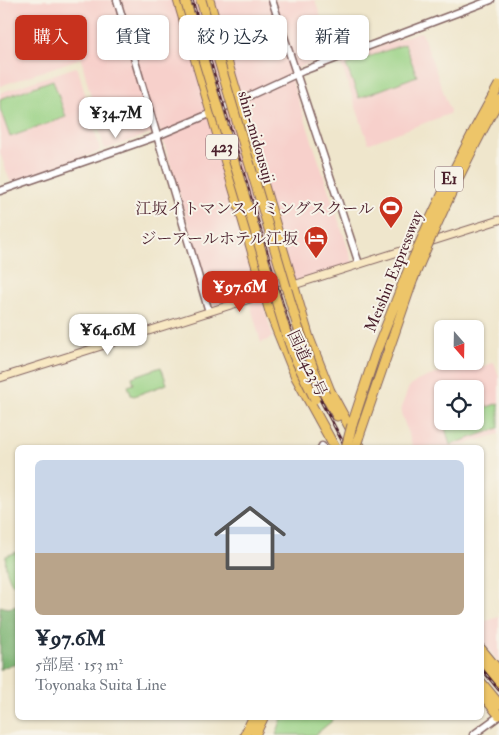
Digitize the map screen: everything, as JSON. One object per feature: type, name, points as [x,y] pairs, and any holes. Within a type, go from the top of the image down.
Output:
[{"type":"highway","name":"国道423号","points":[[178,0],[279,337],[296,377],[333,445]]},
{"type":"highway","name":"shin-midousuji","points":[[185,0],[285,330],[314,399],[339,445]]},
{"type":"highway","name":"shin-midousuji","points":[[201,0],[298,326],[325,395],[353,445]]},
{"type":"highway","name":"国道423号","points":[[209,0],[309,338],[330,391],[360,445]]},
{"type":"highway","name":"Meishin Expressway","points":[[356,445],[410,277],[446,185],[499,85]]},
{"type":"highway","name":"Meishin Expressway","points":[[347,445],[373,361],[410,277],[478,136],[499,100]]},
{"type":"highway","points":[[484,653],[499,672]]},
{"type":"highway","points":[[484,665],[499,683]]},
{"type":"highway","points":[[484,686],[499,704]]},
{"type":"highway","points":[[484,696],[499,716]]},
{"type":"highway","points":[[245,735],[252,720]]},
{"type":"highway","points":[[255,735],[262,720]]},
{"type":"main road","points":[[0,378],[499,220]]},
{"type":"street","points":[[117,0],[209,312]]},
{"type":"street","points":[[272,0],[359,264]]},
{"type":"street","points":[[0,192],[157,135],[212,113],[296,74],[491,0]]},
{"type":"street","points":[[473,735],[499,716]]},
{"type":"shaded area","points":[[0,0],[315,0],[320,15],[297,15],[297,60],[319,60],[289,72],[353,263],[215,307],[212,305],[160,130],[107,149],[104,148],[82,60],[87,60],[87,15],[15,15],[15,60],[75,60],[0,86]]},
{"type":"shaded area","points":[[419,32],[422,33],[450,110],[449,114],[370,143],[368,142],[341,64],[343,60],[369,60],[369,50]]},
{"type":"shaded area","points":[[76,67],[100,149],[98,152],[12,183],[0,153],[0,93]]},
{"type":"shaded area","points":[[262,299],[273,337],[261,343],[250,303]]},
{"type":"shaded area","points":[[494,362],[499,377],[499,434],[462,445],[412,445],[401,413],[409,387],[417,381],[445,370],[484,370],[484,366]]},
{"type":"shaded area","points":[[499,617],[499,663],[484,643],[484,622]]},
{"type":"green space","points":[[405,44],[417,76],[359,98],[346,65],[360,60],[369,60],[369,57]]},
{"type":"green space","points":[[53,80],[66,117],[10,137],[0,109],[0,99]]},
{"type":"green space","points":[[161,367],[167,384],[134,396],[131,395],[128,386],[134,384],[132,377]]},
{"type":"green space","points":[[484,399],[487,407],[499,403],[499,428],[450,445],[446,430],[484,430]]},
{"type":"green space","points":[[15,553],[15,584],[12,584],[8,574],[6,556]]},
{"type":"green space","points":[[0,606],[8,608],[15,606],[15,665],[0,670]]},
{"type":"green space","points":[[281,720],[332,720],[315,735],[276,735]]},
{"type":"railway","points":[[192,0],[289,326],[314,388],[344,445]]},
{"type":"railway","points":[[484,672],[499,690]]},
{"type":"place","name":"江坂イトマンスイミングスクール","points":[[391,229]]},
{"type":"place","name":"ジーアールホテル江坂","points":[[316,259]]}]
